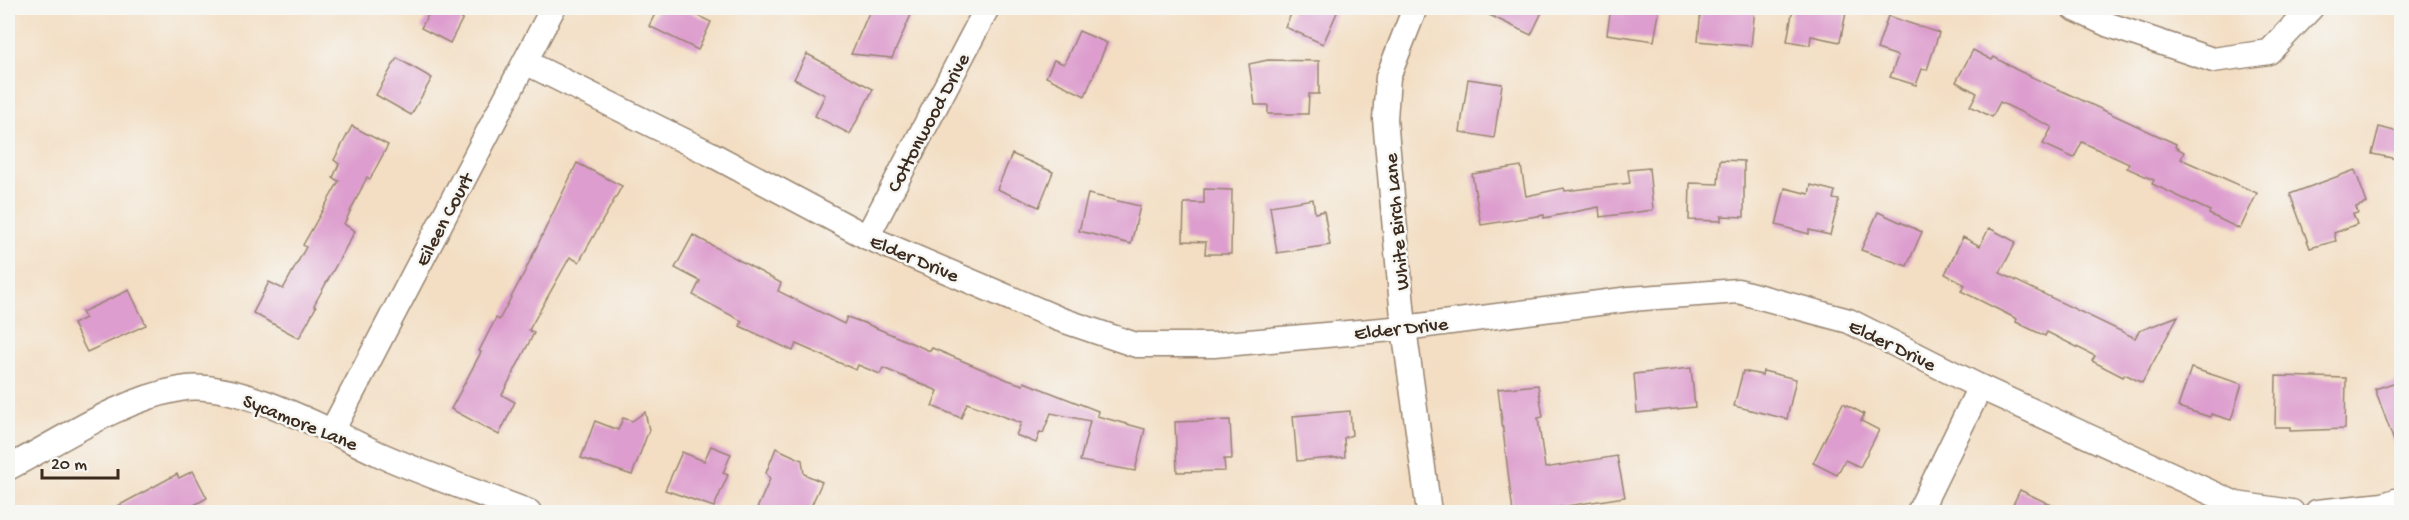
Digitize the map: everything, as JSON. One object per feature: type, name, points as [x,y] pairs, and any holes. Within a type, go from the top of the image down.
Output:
[{"type":"street","name":"Eileen Court","points":[[332,431],[553,8]]},
{"type":"street","name":"Cottonwood Drive","points":[[867,237],[987,8]]},
{"type":"street","name":"White Birch Lane","points":[[1415,8],[1388,77],[1385,119],[1404,328],[1429,513]]},
{"type":"street","points":[[2073,8],[2109,26],[2213,60],[2269,52],[2311,8]]},
{"type":"street","name":"Elder Drive","points":[[525,62],[711,154],[867,237],[1059,319],[1136,345],[1214,345],[1404,328],[1629,299],[1738,291],[1849,321],[1980,387],[2236,504],[2292,513]]},
{"type":"street","points":[[1919,513],[1980,387]]},
{"type":"street","name":"Sycamore Lane","points":[[8,468],[143,398],[183,388],[230,392],[332,431],[382,455],[529,513]]},
{"type":"street","points":[[2317,513],[2383,505],[2402,499]]},
{"type":"building","points":[[432,8],[468,8],[450,43],[421,28]]},
{"type":"building","points":[[658,8],[682,8],[711,22],[698,50],[649,26]]},
{"type":"building","points":[[871,8],[914,8],[892,58],[851,54]]},
{"type":"building","points":[[1294,8],[1339,8],[1323,44],[1285,27]]},
{"type":"building","points":[[1475,8],[1544,8],[1531,35]]},
{"type":"building","points":[[1611,8],[1660,8],[1654,41],[1607,34]]},
{"type":"building","points":[[1701,8],[1755,8],[1751,46],[1698,41]]},
{"type":"building","points":[[1793,8],[1847,8],[1840,42],[1811,36],[1810,45],[1787,41]]},
{"type":"building","points":[[1888,16],[1939,33],[1927,70],[1922,69],[1916,85],[1890,77],[1898,56],[1877,49]]},
{"type":"building","points":[[1079,31],[1107,43],[1085,96],[1046,77],[1054,60],[1064,64]]},
{"type":"building","points":[[1973,50],[1992,60],[1994,57],[2017,70],[2176,144],[2175,147],[2184,152],[2181,159],[2257,193],[2240,229],[2209,214],[2210,211],[2152,184],[2154,180],[2127,168],[2129,164],[2082,142],[2074,158],[2043,144],[2052,127],[2000,102],[1992,117],[1970,106],[1977,93],[1956,82]]},
{"type":"building","points":[[807,54],[873,89],[850,134],[815,116],[825,95],[794,79]]},
{"type":"building","points":[[397,58],[432,78],[411,115],[376,95]]},
{"type":"building","points":[[1268,60],[1319,61],[1319,94],[1309,94],[1308,114],[1268,114],[1268,105],[1255,105],[1249,64]]},
{"type":"building","points":[[1468,79],[1502,84],[1494,138],[1460,132]]},
{"type":"building","points":[[352,126],[388,145],[370,179],[367,177],[344,224],[355,231],[314,305],[316,307],[299,338],[253,313],[269,282],[283,289],[306,247],[303,245],[339,181],[333,178],[339,164],[334,160]]},
{"type":"building","points":[[2379,127],[2402,133],[2402,160],[2372,154]]},
{"type":"building","points":[[1012,154],[1053,172],[1039,207],[997,189]]},
{"type":"building","points":[[1720,160],[1744,161],[1744,217],[1721,216],[1721,221],[1689,220],[1690,183],[1718,184]]},
{"type":"building","points":[[577,163],[622,186],[579,262],[570,257],[529,330],[534,333],[502,395],[515,402],[499,435],[451,409],[496,318],[499,320],[524,273]]},
{"type":"building","points":[[1521,166],[1526,196],[1564,188],[1565,191],[1630,183],[1628,170],[1649,168],[1653,210],[1600,217],[1599,207],[1544,218],[1544,215],[1481,225],[1472,174]]},
{"type":"building","points":[[2355,170],[2367,203],[2356,207],[2358,213],[2353,214],[2357,224],[2334,233],[2336,241],[2310,248],[2290,194]]},
{"type":"building","points":[[1811,185],[1835,191],[1833,199],[1839,200],[1830,235],[1809,230],[1809,234],[1776,225],[1785,188],[1809,194]]},
{"type":"building","points":[[1204,189],[1232,190],[1231,254],[1205,254],[1206,242],[1183,241],[1184,203],[1204,203]]},
{"type":"building","points":[[1088,194],[1140,206],[1131,244],[1079,231]]},
{"type":"building","points":[[1313,199],[1315,213],[1324,211],[1330,245],[1277,253],[1270,206]]},
{"type":"building","points":[[1878,212],[1922,232],[1907,266],[1861,250]]},
{"type":"building","points":[[1989,228],[2016,242],[2000,273],[2135,338],[2139,331],[2178,316],[2142,383],[2125,374],[2123,377],[2092,361],[2095,356],[2047,332],[2045,336],[2016,322],[2017,319],[1961,291],[1965,285],[1945,274],[1963,237],[1980,246]]},
{"type":"building","points":[[693,235],[781,283],[778,291],[844,324],[847,317],[930,351],[932,348],[1008,380],[1023,385],[1024,382],[1098,411],[1097,416],[1145,429],[1135,471],[1080,461],[1090,421],[1051,413],[1036,443],[1016,435],[1021,423],[967,403],[961,418],[932,406],[938,391],[883,368],[880,374],[858,365],[856,370],[796,344],[793,351],[740,326],[742,321],[693,295],[700,281],[675,268]]},
{"type":"building","points":[[129,290],[146,325],[87,352],[73,324],[85,318],[82,312]]},
{"type":"building","points":[[1691,368],[1695,407],[1637,413],[1634,374]]},
{"type":"building","points":[[2191,368],[2242,384],[2231,420],[2211,414],[2210,417],[2178,407]]},
{"type":"building","points":[[1743,371],[1762,375],[1763,371],[1796,379],[1787,419],[1734,406]]},
{"type":"building","points":[[2276,376],[2346,378],[2345,429],[2290,431],[2290,427],[2275,427]]},
{"type":"building","points":[[2402,380],[2402,455],[2399,455],[2375,389]]},
{"type":"building","points":[[1538,385],[1543,417],[1538,418],[1545,468],[1617,456],[1625,497],[1548,509],[1548,513],[1513,513],[1498,389]]},
{"type":"building","points":[[1843,403],[1864,414],[1861,421],[1879,430],[1860,467],[1845,460],[1837,475],[1813,463]]},
{"type":"building","points":[[1350,411],[1352,435],[1344,438],[1345,457],[1297,461],[1293,416]]},
{"type":"building","points":[[645,412],[649,430],[632,475],[581,458],[595,421],[618,430],[623,418],[632,421]]},
{"type":"building","points":[[1230,420],[1232,459],[1224,459],[1225,471],[1177,472],[1175,422]]},
{"type":"building","points":[[711,446],[731,454],[723,473],[728,475],[714,507],[665,490],[682,452],[704,461]]},
{"type":"building","points":[[776,448],[802,460],[804,474],[822,482],[808,513],[755,513],[770,479],[766,473]]},
{"type":"building","points":[[193,471],[207,498],[180,513],[105,513],[177,474],[179,478]]},
{"type":"building","points":[[2020,490],[2068,513],[2009,513]]}]
